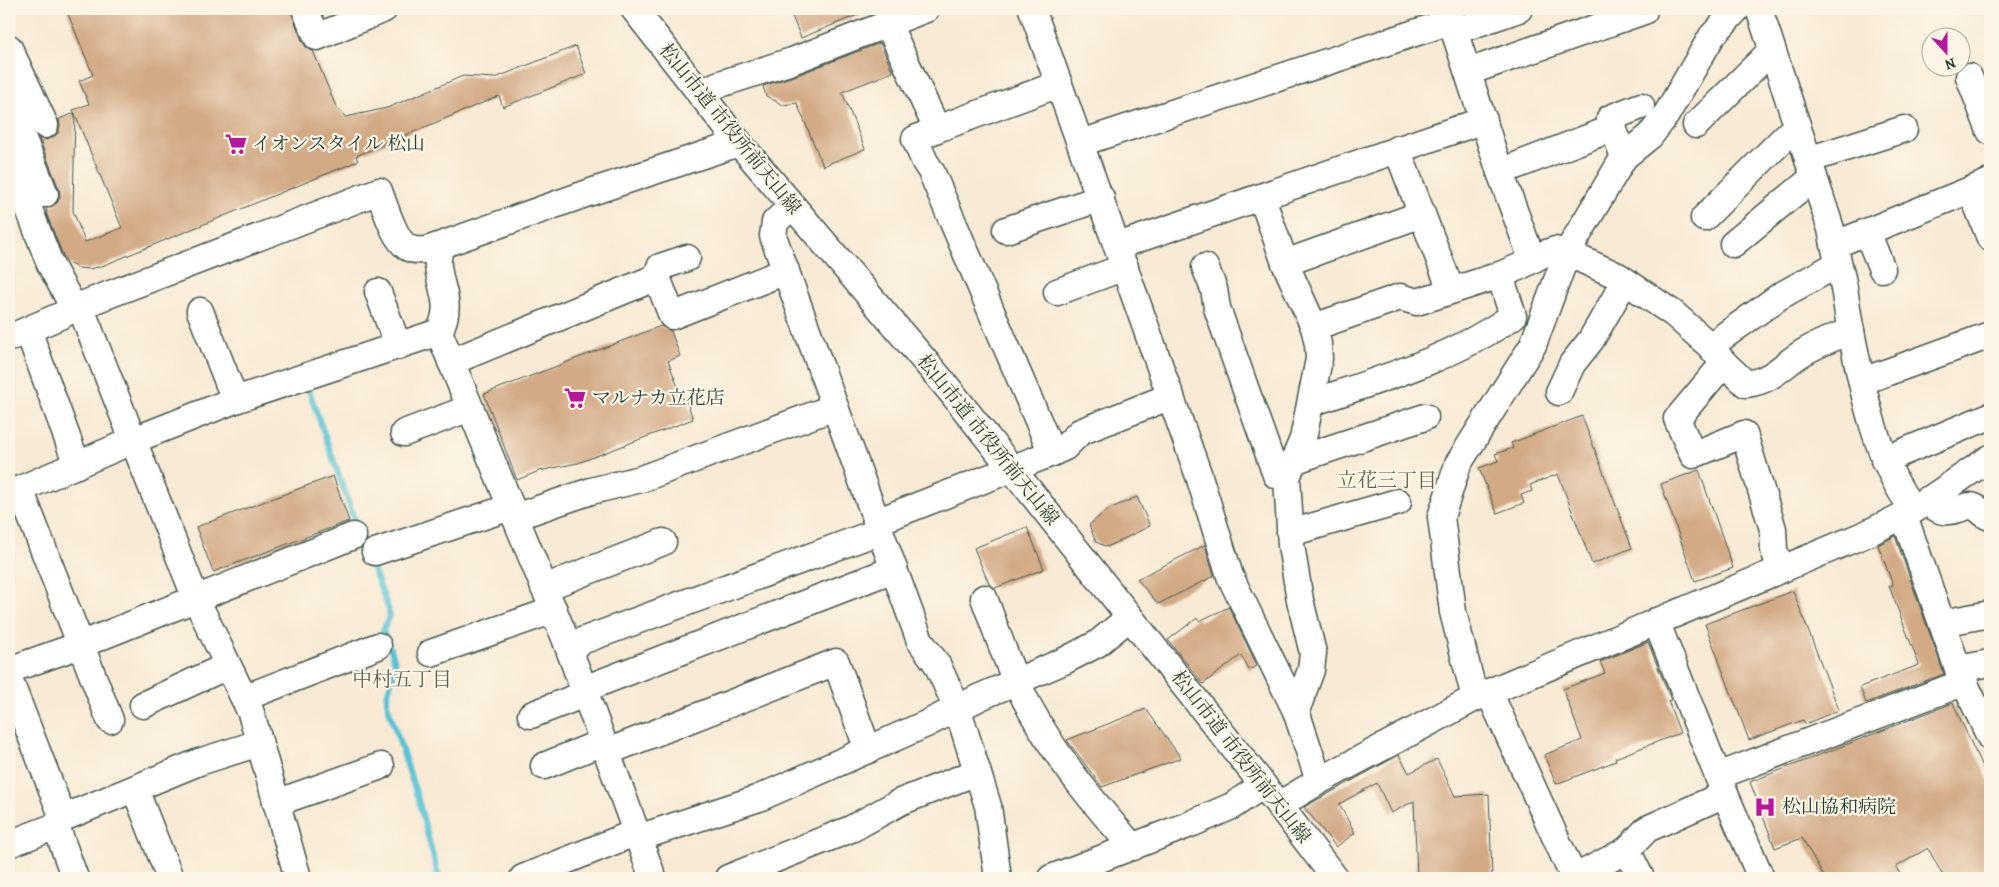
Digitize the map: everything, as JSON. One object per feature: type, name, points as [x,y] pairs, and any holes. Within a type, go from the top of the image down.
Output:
[{"type":"street","points":[[306,9],[317,36],[384,9]]},
{"type":"street","name":"松山市道 市役所前天山線","points":[[634,9],[791,206],[948,388],[1335,878]]},
{"type":"street","points":[[700,94],[717,85],[792,61],[926,9]]},
{"type":"street","points":[[1082,144],[1452,20],[1519,9]]},
{"type":"street","points":[[1737,9],[1712,36],[1661,122],[1650,136],[1624,157],[1567,253],[1533,345],[1458,464],[1441,517],[1453,612],[1482,695],[1574,878],[1627,850],[1647,829],[1722,785],[1990,663]]},
{"type":"street","points":[[1759,9],[1831,229],[1842,276],[1851,331],[1871,416],[1884,460],[1900,493],[1914,509],[1936,509],[1944,512],[1969,505],[1977,507],[1985,516],[1990,517]]},
{"type":"street","points":[[1036,10],[1060,84],[1199,476],[1230,576],[1296,711],[1319,781]]},
{"type":"street","points":[[1468,72],[1644,11]]},
{"type":"street","points":[[1452,20],[1500,172],[1532,259]]},
{"type":"street","points":[[888,24],[937,129]]},
{"type":"street","points":[[9,48],[39,127],[9,91]]},
{"type":"street","points":[[1696,125],[1772,50]]},
{"type":"street","points":[[1969,78],[1990,131]]},
{"type":"street","points":[[1052,453],[931,171],[915,139],[937,129],[1060,84]]},
{"type":"street","points":[[9,91],[21,134],[45,194]]},
{"type":"street","points":[[1500,172],[1641,106]]},
{"type":"street","points":[[1610,119],[1624,157]]},
{"type":"street","points":[[1057,292],[1121,257],[1262,198],[1484,120]]},
{"type":"street","points":[[1704,218],[1797,125]]},
{"type":"street","points":[[1733,244],[1811,169],[1904,129]]},
{"type":"street","points":[[77,464],[18,334],[77,307],[380,191],[397,237],[405,246],[419,250],[440,247],[591,192],[739,143]]},
{"type":"street","points":[[1397,149],[1451,290]]},
{"type":"street","points":[[9,157],[50,264],[77,307],[134,440],[196,599],[244,698],[298,878]]},
{"type":"street","points":[[1781,569],[1774,550],[1773,528],[1744,434],[1693,455],[1677,419],[1717,354],[1780,296],[1805,281],[1867,232],[1980,186],[1990,238]]},
{"type":"street","points":[[1006,230],[1101,198]]},
{"type":"street","points":[[1262,198],[1286,263],[1314,327],[1319,359],[1303,439],[1287,477],[1290,533],[1300,600],[1313,654],[1311,670],[1296,711]]},
{"type":"street","points":[[791,206],[775,222],[773,236],[920,641],[936,664],[958,710],[988,806],[998,878]]},
{"type":"street","points":[[1286,263],[1422,214]]},
{"type":"street","points":[[1867,232],[1882,269]]},
{"type":"street","points":[[110,720],[14,491],[235,400],[439,332],[446,319],[446,303],[437,265],[440,247]]},
{"type":"street","points":[[1314,327],[1400,297],[1417,302],[1500,275],[1555,250],[1567,253],[1625,281],[1674,314],[1746,384],[1756,383],[1775,375],[1803,352],[1851,331]]},
{"type":"street","points":[[687,258],[660,267],[657,277],[672,316],[786,271]]},
{"type":"street","points":[[1206,267],[1214,289],[1217,308],[1276,475],[1291,467],[1425,418]]},
{"type":"street","points":[[1311,403],[1427,363],[1486,335],[1513,316],[1500,275]]},
{"type":"street","points":[[451,362],[657,277]]},
{"type":"street","points":[[1559,392],[1572,364],[1591,340],[1625,281]]},
{"type":"street","points":[[378,292],[398,346]]},
{"type":"street","points":[[200,311],[235,400]]},
{"type":"street","points":[[439,332],[568,646],[653,878]]},
{"type":"street","points":[[1863,381],[1990,335]]},
{"type":"street","points":[[568,646],[878,527],[1011,468],[1065,447],[1080,432],[1171,396]]},
{"type":"street","points":[[375,552],[513,512],[640,479],[835,407]]},
{"type":"street","points":[[404,433],[470,408]]},
{"type":"street","points":[[1884,460],[1990,416]]},
{"type":"street","points":[[1279,805],[1319,781],[1482,695],[1868,533],[1914,509],[1990,458]]},
{"type":"street","points":[[1290,533],[1398,502]]},
{"type":"street","points":[[1914,509],[1909,530],[1961,676],[1990,737]]},
{"type":"street","points":[[9,670],[80,646],[353,536]]},
{"type":"street","points":[[431,653],[549,599],[663,542]]},
{"type":"street","points":[[531,714],[894,569]]},
{"type":"street","points":[[984,598],[1017,682],[1055,751],[1084,791],[1133,847]]},
{"type":"street","points":[[1942,623],[1990,614]]},
{"type":"street","points":[[523,878],[637,835],[759,798],[958,710],[980,697],[1064,661],[1097,644],[1130,617]]},
{"type":"street","points":[[1656,621],[1761,878]]},
{"type":"street","points":[[244,698],[378,646]]},
{"type":"street","points":[[544,766],[605,747],[836,662],[868,750]]},
{"type":"street","points":[[143,705],[227,666]]},
{"type":"street","points":[[9,678],[60,822],[75,878]]},
{"type":"street","points":[[9,844],[199,762],[259,743]]},
{"type":"street","points":[[276,803],[381,766]]},
{"type":"street","points":[[728,878],[842,832],[900,802],[978,772]]},
{"type":"street","points":[[1051,878],[1133,847],[1232,806],[1263,785]]},
{"type":"street","points":[[135,790],[170,878]]},
{"type":"street","points":[[1627,850],[1641,878]]},
{"type":"building","name":"イオンスタイル 松山","points":[[66,9],[290,9],[303,43],[308,49],[313,51],[337,109],[346,117],[387,108],[463,76],[495,78],[576,46],[586,74],[503,107],[499,96],[356,156],[358,161],[102,266],[89,269],[78,268],[68,263],[64,258],[46,213],[47,208],[57,203],[60,197],[59,189],[39,138],[44,140],[52,138],[58,133],[59,119],[74,113],[73,110],[89,104],[79,81],[93,75]],"holes":[[[75,115],[122,228],[85,242],[73,211]]]},
{"type":"building","points":[[789,9],[872,9],[801,38]]},
{"type":"building","points":[[880,43],[893,72],[842,92],[865,149],[823,166],[797,103],[783,105],[766,96],[763,86]]},
{"type":"building","points":[[661,326],[671,331],[680,356],[668,361],[684,403],[687,402],[693,419],[578,463],[539,471],[517,480],[484,394]]},
{"type":"building","points":[[1582,416],[1632,548],[1592,564],[1558,474],[1530,485],[1532,491],[1521,495],[1524,503],[1497,513],[1479,468],[1498,461],[1495,454],[1513,448],[1511,443]]},
{"type":"building","points":[[1699,470],[1733,568],[1695,581],[1661,484]]},
{"type":"building","points":[[333,476],[349,521],[213,572],[196,527]]},
{"type":"building","points":[[1137,497],[1150,526],[1107,547],[1096,542],[1089,525],[1107,510]]},
{"type":"building","points":[[1027,527],[1044,569],[995,588],[989,584],[974,548]]},
{"type":"building","points":[[1895,536],[1944,674],[1866,703],[1860,687],[1919,665],[1889,586],[1893,585],[1878,545]]},
{"type":"building","points":[[1205,545],[1214,576],[1158,604],[1137,579]]},
{"type":"building","points":[[1793,591],[1839,710],[1805,724],[1803,720],[1749,740],[1705,624]]},
{"type":"building","points":[[1229,607],[1257,666],[1249,670],[1241,655],[1203,684],[1168,640],[1197,618],[1199,621]]},
{"type":"building","points":[[1648,642],[1671,700],[1668,701],[1680,733],[1615,758],[1616,761],[1556,784],[1544,755],[1582,740],[1563,689],[1605,673],[1600,662]]},
{"type":"building","points":[[1953,703],[1990,784],[1990,878],[1944,878],[1928,848],[1896,867],[1902,878],[1825,878],[1802,838],[1775,848],[1750,782]]},
{"type":"building","points":[[1146,709],[1181,758],[1102,787],[1067,740]]},
{"type":"building","points":[[1399,755],[1409,773],[1437,759],[1455,796],[1489,794],[1492,878],[1417,878],[1414,801],[1391,813],[1377,783],[1339,804],[1355,833],[1336,847],[1304,807]]},
{"type":"waterway","points":[[307,385],[365,549]]},
{"type":"waterway","points":[[369,558],[389,610],[389,616],[383,631],[393,654],[395,668],[387,702]]},
{"type":"waterway","points":[[388,707],[418,799],[439,878]]},
{"type":"place","name":"イオンスタイル 松山","points":[[236,144]]},
{"type":"place","name":"マルナカ立花店","points":[[575,398]]},
{"type":"place","name":"松山協和病院","points":[[1765,807]]},
{"type":"district","name":"立花三丁目","points":[[1387,480]]},
{"type":"district","name":"中村五丁目","points":[[402,679]]}]
